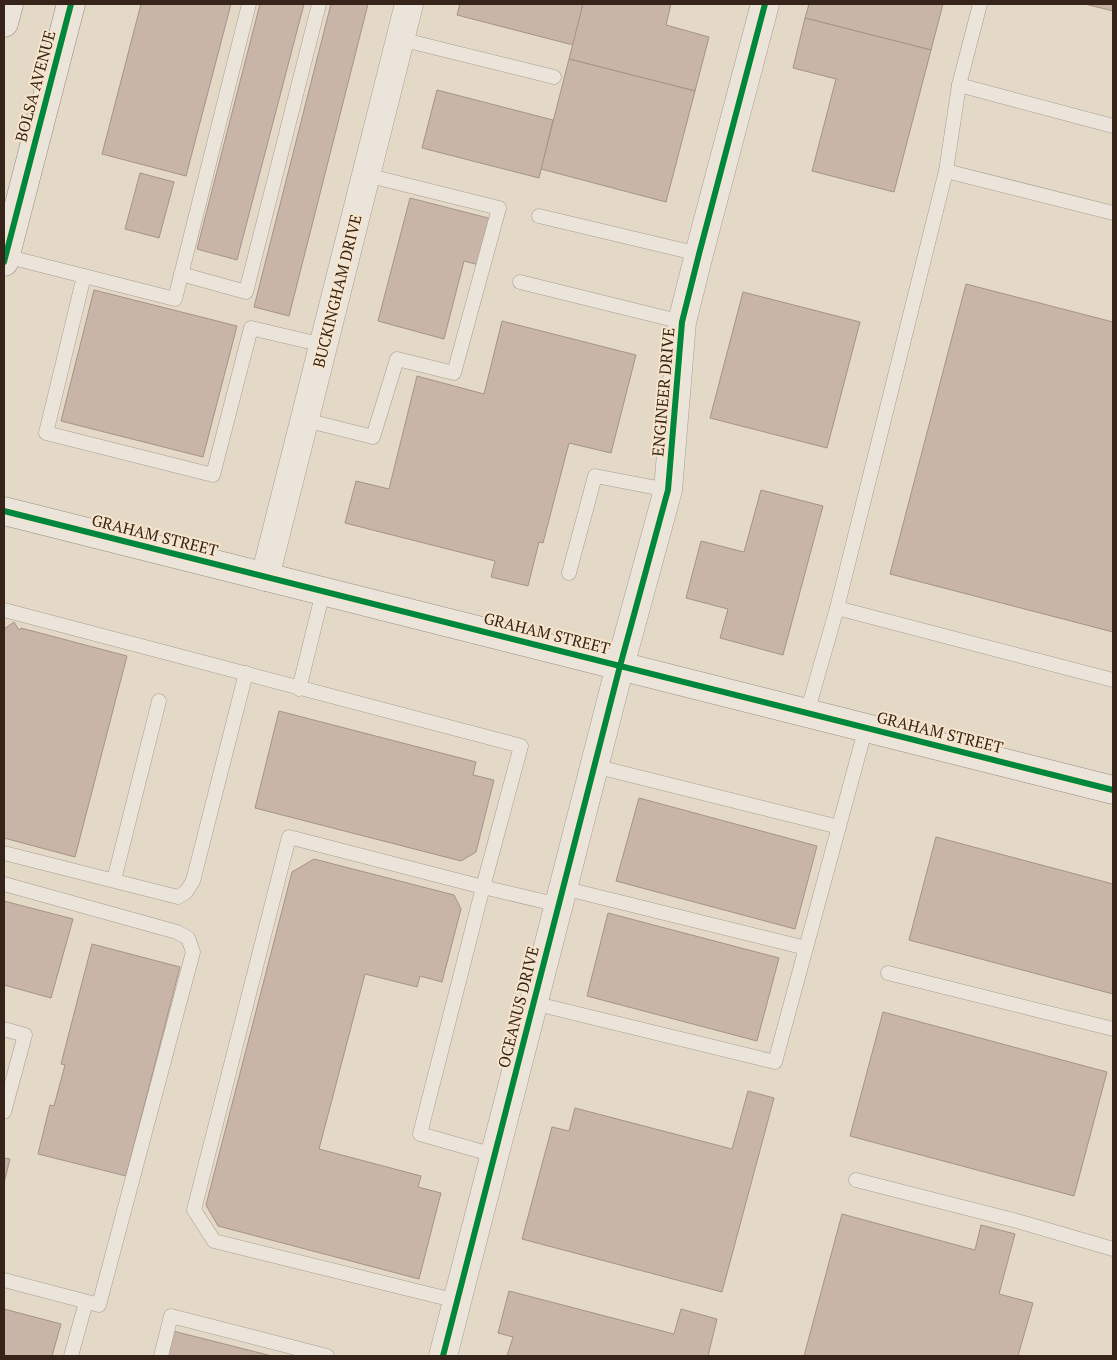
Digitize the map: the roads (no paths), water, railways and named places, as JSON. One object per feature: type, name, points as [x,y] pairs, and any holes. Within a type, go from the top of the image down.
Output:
[{"type":"street","points":[[4,23],[9,4]]},
{"type":"street","name":"BOLSA AVENUE","points":[[4,259],[71,4]]},
{"type":"street","name":"BUCKINGHAM DRIVE","points":[[265,577],[409,4]]},
{"type":"street","name":"ENGINEER DRIVE","points":[[620,666],[668,490],[682,322],[698,254],[765,4]]},
{"type":"street","name":"GRAHAM STREET","points":[[4,511],[1113,790]]},
{"type":"street","name":"OCEANUS DRIVE","points":[[443,1356],[620,666]]},
{"type":"lane","points":[[4,259],[84,276],[175,299],[249,4]]},
{"type":"lane","points":[[181,274],[246,292],[320,4]]},
{"type":"lane","points":[[807,713],[837,608],[946,171],[959,85],[980,4]]},
{"type":"lane","points":[[400,39],[554,77]]},
{"type":"lane","points":[[959,85],[1113,126]]},
{"type":"lane","points":[[946,171],[1113,213]]},
{"type":"lane","points":[[305,420],[373,437],[396,359],[454,373],[499,208],[366,175]]},
{"type":"lane","points":[[539,216],[698,254]]},
{"type":"lane","points":[[84,276],[46,433],[213,475],[252,328],[324,345]]},
{"type":"lane","points":[[520,282],[682,322]]},
{"type":"lane","points":[[569,573],[595,476],[668,490]]},
{"type":"lane","points":[[299,689],[323,592]]},
{"type":"lane","points":[[837,608],[1113,680]]},
{"type":"lane","points":[[4,610],[521,746],[483,886],[420,1134],[494,1154]]},
{"type":"lane","points":[[4,854],[178,897],[186,892],[193,881],[246,673]]},
{"type":"lane","points":[[114,880],[159,700]]},
{"type":"lane","points":[[533,1003],[775,1062],[866,727]]},
{"type":"lane","points":[[594,766],[839,827]]},
{"type":"lane","points":[[457,1301],[214,1241],[194,1210],[289,837],[483,886],[561,897],[806,948]]},
{"type":"lane","points":[[4,884],[177,932],[188,938],[193,952],[99,1305],[4,1280]]},
{"type":"lane","points":[[888,973],[1113,1029]]},
{"type":"lane","points":[[4,1030],[24,1035],[4,1112]]},
{"type":"lane","points":[[856,1180],[1017,1221],[1113,1249]]},
{"type":"lane","points":[[71,1356],[86,1302]]},
{"type":"lane","points":[[160,1356],[171,1316],[328,1356]]}]
